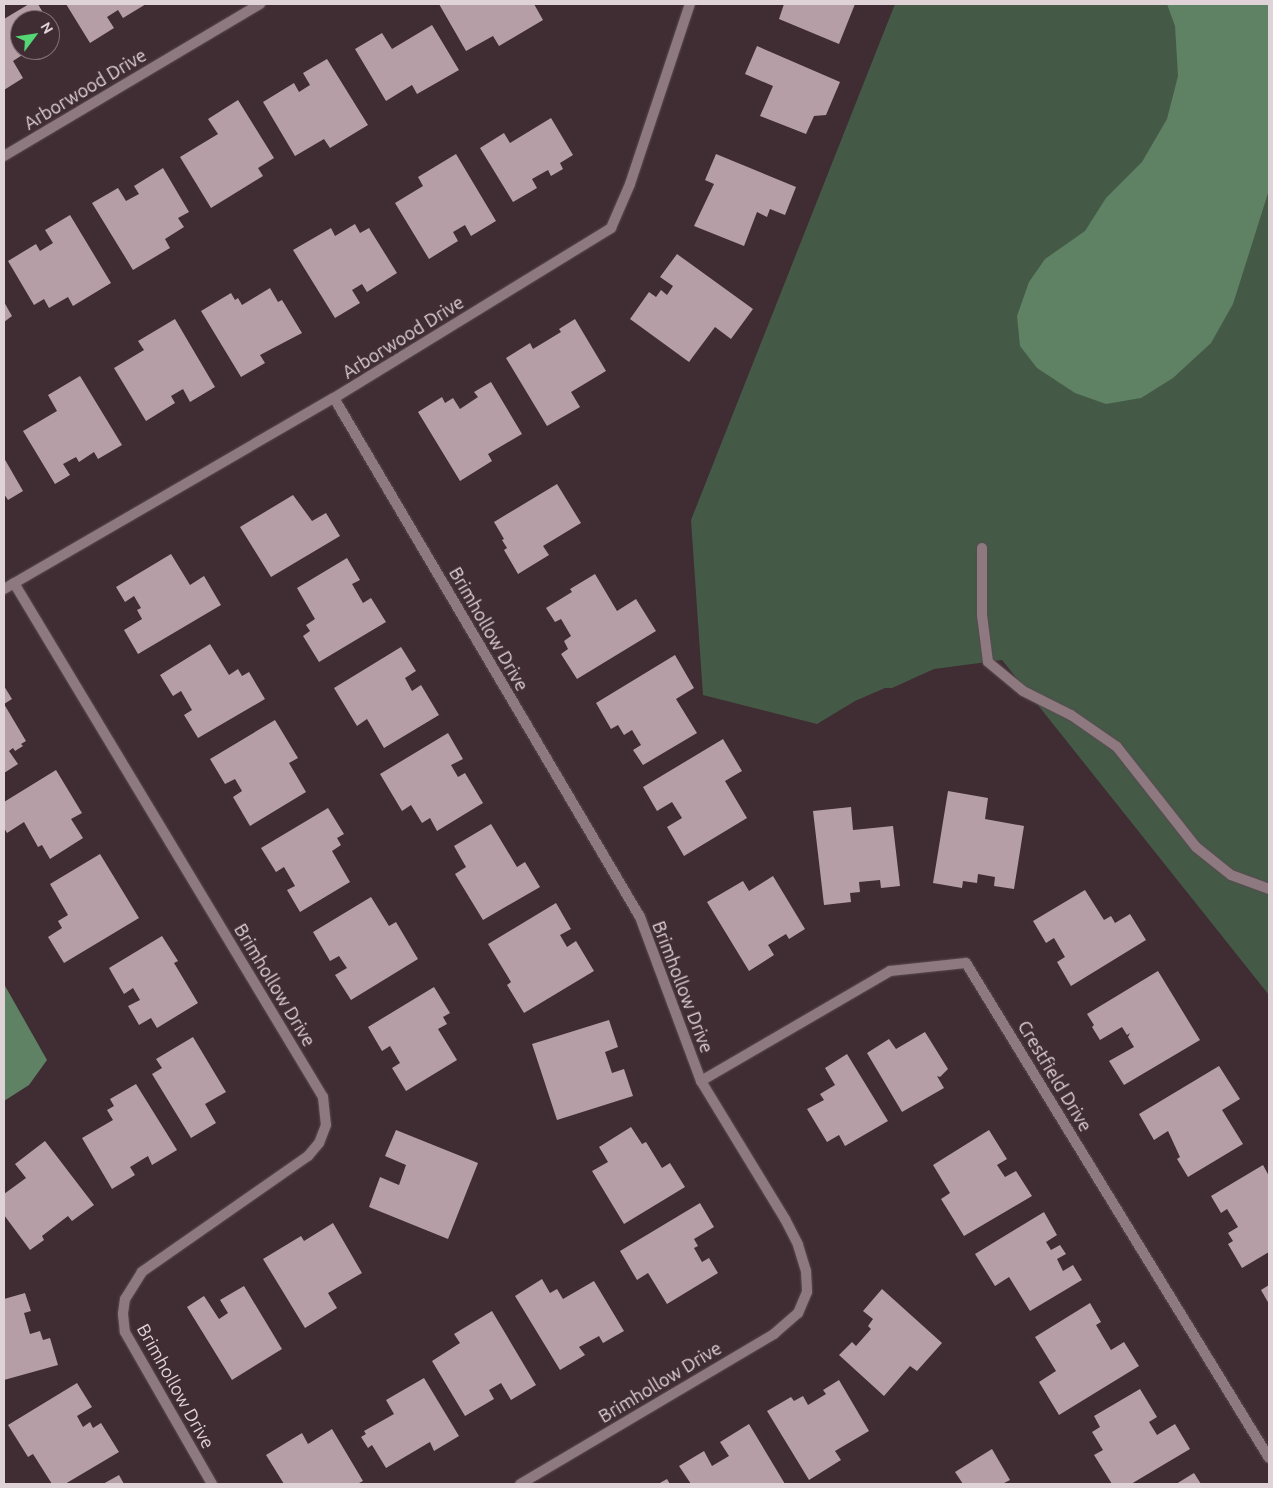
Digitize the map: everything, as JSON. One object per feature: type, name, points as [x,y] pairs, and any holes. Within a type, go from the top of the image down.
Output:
[{"type":"street","name":"Arborwood Drive","points":[[4,156],[260,4]]},
{"type":"street","name":"Arborwood Drive","points":[[4,589],[334,398],[611,228],[630,184],[690,4]]},
{"type":"street","name":"Brimhollow Drive","points":[[334,398],[640,917],[701,1081],[785,1219],[798,1245],[806,1271],[806,1292],[798,1313],[774,1334],[520,1484]]},
{"type":"street","points":[[982,548],[982,615],[988,662],[1023,691],[1071,714],[1117,747],[1196,847],[1231,875],[1269,889]]},
{"type":"street","name":"Brimhollow Drive","points":[[14,583],[323,1097],[326,1125],[319,1143],[308,1156],[142,1272],[125,1299],[123,1314],[125,1332],[212,1484]]},
{"type":"street","name":"Crestfield Drive","points":[[701,1081],[890,971],[966,963],[1269,1458]]},
{"type":"shaded area","points":[[895,4],[1269,4],[1269,995],[1002,660],[934,669],[892,688],[885,688],[855,701],[817,724],[703,695],[691,520]]},
{"type":"shaded area","points":[[1167,4],[1269,4],[1269,190],[1233,304],[1211,343],[1173,378],[1141,398],[1106,404],[1075,393],[1037,368],[1020,346],[1017,316],[1029,282],[1045,259],[1085,231],[1106,198],[1142,162],[1167,119],[1178,76],[1175,26]]},
{"type":"shaded area","points":[[4,984],[47,1060],[29,1085],[4,1101]]},
{"type":"building","points":[[29,4],[38,4],[41,10],[19,10]]},
{"type":"building","points":[[66,4],[146,4],[123,18],[118,10],[107,17],[114,28],[90,43]]},
{"type":"building","points":[[439,4],[534,4],[543,20],[499,46],[493,36],[466,51]]},
{"type":"building","points":[[784,4],[855,4],[839,44],[779,19]]},
{"type":"building","points":[[10,15],[10,60],[15,60],[13,61],[23,78],[4,90],[4,19]]},
{"type":"building","points":[[432,25],[459,70],[417,94],[412,85],[386,101],[355,49],[382,33],[392,49]]},
{"type":"building","points":[[757,46],[840,82],[826,115],[814,116],[806,134],[760,116],[773,86],[745,74]]},
{"type":"building","points":[[327,59],[368,125],[330,148],[324,139],[295,156],[263,102],[294,83],[299,92],[310,85],[303,73]]},
{"type":"building","points":[[238,100],[274,158],[258,168],[263,176],[211,208],[180,157],[218,134],[208,119]]},
{"type":"building","points":[[551,118],[573,155],[560,163],[563,169],[551,176],[548,170],[532,179],[537,188],[513,202],[480,148],[504,133],[510,143]]},
{"type":"building","points":[[456,154],[496,221],[471,236],[465,225],[453,232],[458,241],[429,259],[395,203],[423,186],[418,177]]},
{"type":"building","points":[[716,154],[796,187],[785,215],[770,209],[767,217],[757,212],[744,246],[694,226],[714,184],[705,180]]},
{"type":"building","points":[[163,168],[189,212],[178,218],[184,227],[165,239],[170,248],[133,270],[92,203],[118,188],[126,201],[139,194],[134,186]]},
{"type":"building","points":[[70,215],[111,283],[73,306],[68,297],[49,308],[44,299],[34,305],[8,261],[36,244],[40,251],[53,243],[45,230]]},
{"type":"building","points":[[355,224],[360,233],[369,228],[397,273],[367,292],[362,284],[352,290],[360,303],[335,318],[293,250],[331,228],[335,236]]},
{"type":"building","points":[[677,254],[753,309],[731,339],[715,327],[689,362],[630,319],[649,292],[656,297],[661,290],[667,295],[673,286],[660,277]]},
{"type":"building","points":[[270,288],[278,302],[282,300],[302,333],[260,355],[265,363],[241,377],[201,311],[231,293],[235,300],[238,298],[242,305]]},
{"type":"building","points":[[4,302],[12,316],[4,322]]},
{"type":"building","points":[[175,319],[215,387],[190,402],[183,389],[171,396],[175,403],[146,421],[114,368],[144,350],[138,341]]},
{"type":"building","points":[[575,319],[606,371],[571,392],[580,407],[547,426],[506,358],[530,343],[533,349],[561,332],[559,329]]},
{"type":"building","points":[[80,376],[122,445],[98,459],[94,452],[79,462],[76,457],[63,464],[70,475],[55,484],[23,431],[57,411],[48,395]]},
{"type":"building","points":[[491,382],[522,434],[488,454],[492,461],[460,481],[418,412],[442,397],[445,403],[453,398],[460,409],[478,397],[474,392]]},
{"type":"building","points":[[4,458],[23,491],[8,500],[4,494]]},
{"type":"building","points":[[557,484],[581,523],[543,546],[549,555],[518,574],[504,550],[507,548],[502,540],[504,539],[494,522]]},
{"type":"building","points":[[293,495],[312,521],[326,513],[340,536],[271,577],[240,527]]},
{"type":"building","points":[[171,554],[190,585],[204,576],[221,605],[138,654],[124,630],[142,619],[137,610],[141,608],[134,596],[125,602],[116,587]]},
{"type":"building","points":[[347,558],[360,580],[352,584],[363,603],[371,598],[386,622],[319,662],[303,636],[310,631],[306,625],[315,619],[297,588]]},
{"type":"building","points":[[595,574],[617,611],[636,599],[656,631],[577,679],[561,654],[568,649],[564,641],[571,636],[561,619],[555,622],[546,608],[572,592],[570,589]]},
{"type":"building","points":[[210,644],[229,675],[238,669],[242,676],[249,672],[265,699],[198,738],[184,715],[192,710],[181,691],[173,696],[160,675]]},
{"type":"building","points":[[401,647],[416,671],[405,678],[412,691],[421,685],[439,715],[384,748],[367,719],[357,726],[334,688]]},
{"type":"building","points":[[675,655],[694,688],[676,699],[697,733],[643,765],[633,750],[641,745],[632,730],[624,735],[618,725],[611,729],[596,703]]},
{"type":"building","points":[[4,686],[12,699],[4,704]]},
{"type":"building","points":[[4,704],[26,741],[21,744],[23,746],[15,751],[13,748],[9,751],[18,764],[4,773]]},
{"type":"building","points":[[275,720],[298,758],[289,763],[306,792],[250,826],[233,797],[242,791],[235,779],[225,784],[210,759]]},
{"type":"building","points":[[448,733],[463,759],[451,765],[458,777],[465,773],[483,803],[437,831],[430,818],[422,823],[411,805],[402,811],[380,774]]},
{"type":"building","points":[[723,739],[742,771],[725,781],[747,818],[684,856],[667,827],[682,818],[672,802],[657,811],[643,787]]},
{"type":"building","points":[[56,770],[82,813],[71,819],[83,838],[50,859],[42,845],[38,847],[24,822],[7,833],[4,828],[4,802]]},
{"type":"building","points":[[948,791],[988,798],[985,819],[1024,826],[1014,889],[994,886],[995,877],[978,874],[977,883],[963,881],[962,888],[933,883]]},
{"type":"building","points":[[851,807],[853,830],[893,826],[900,886],[881,888],[880,880],[859,882],[860,892],[850,893],[851,902],[824,905],[813,811]]},
{"type":"building","points":[[328,808],[344,834],[337,838],[341,845],[332,851],[350,882],[300,912],[287,890],[295,886],[284,867],[276,872],[261,848]]},
{"type":"building","points":[[491,824],[517,867],[525,862],[540,887],[483,920],[455,874],[466,867],[454,846]]},
{"type":"building","points":[[100,854],[139,918],[64,963],[48,937],[62,928],[58,921],[68,915],[50,884]]},
{"type":"building","points":[[773,876],[805,929],[789,939],[786,934],[768,945],[774,955],[749,971],[707,902],[743,881],[749,891]]},
{"type":"building","points":[[1085,890],[1104,920],[1111,916],[1115,923],[1130,914],[1146,940],[1071,986],[1057,962],[1065,957],[1054,938],[1046,943],[1033,921]]},
{"type":"building","points":[[371,897],[389,926],[396,922],[418,959],[351,1000],[335,975],[347,968],[339,956],[330,961],[313,932]]},
{"type":"building","points":[[556,903],[571,929],[560,935],[567,947],[576,941],[594,971],[524,1013],[507,985],[511,982],[488,944]]},
{"type":"building","points":[[162,936],[178,961],[174,963],[198,1003],[157,1028],[151,1018],[139,1025],[128,1006],[140,1000],[133,988],[124,994],[109,968]]},
{"type":"building","points":[[1158,971],[1200,1040],[1124,1085],[1109,1061],[1134,1047],[1128,1037],[1130,1033],[1127,1035],[1122,1027],[1100,1040],[1087,1014]]},
{"type":"building","points":[[434,987],[450,1013],[443,1017],[447,1024],[438,1029],[457,1060],[406,1091],[392,1068],[400,1063],[390,1046],[382,1051],[368,1027]]},
{"type":"building","points":[[609,1020],[618,1047],[605,1052],[612,1073],[624,1069],[633,1096],[557,1120],[532,1044]]},
{"type":"building","points":[[925,1032],[948,1069],[940,1077],[937,1076],[944,1088],[902,1112],[867,1053],[889,1039],[896,1049]]},
{"type":"building","points":[[193,1037],[226,1092],[205,1104],[216,1123],[191,1138],[152,1074],[162,1068],[156,1059]]},
{"type":"building","points":[[847,1054],[888,1121],[845,1146],[839,1135],[827,1142],[807,1109],[824,1100],[820,1094],[835,1085],[825,1068]]},
{"type":"building","points":[[1219,1066],[1240,1099],[1222,1110],[1243,1144],[1188,1177],[1177,1159],[1180,1157],[1168,1131],[1154,1140],[1139,1114]]},
{"type":"building","points":[[136,1084],[177,1150],[152,1165],[148,1156],[130,1167],[135,1175],[112,1189],[82,1138],[113,1120],[107,1110],[114,1106],[110,1099]]},
{"type":"building","points":[[631,1127],[642,1144],[646,1142],[662,1168],[670,1163],[685,1187],[624,1224],[592,1171],[608,1162],[599,1147]]},
{"type":"building","points":[[396,1130],[478,1163],[448,1239],[369,1207],[380,1177],[399,1185],[406,1165],[385,1156]]},
{"type":"building","points":[[989,1130],[1007,1159],[997,1165],[1005,1177],[1016,1171],[1032,1196],[964,1236],[941,1199],[950,1193],[933,1165]]},
{"type":"building","points":[[45,1141],[94,1205],[72,1221],[68,1216],[42,1236],[44,1240],[30,1250],[4,1215],[4,1194],[26,1178],[15,1164]]},
{"type":"building","points":[[1263,1165],[1269,1176],[1269,1252],[1242,1268],[1228,1244],[1233,1241],[1228,1233],[1238,1227],[1227,1209],[1221,1213],[1211,1196]]},
{"type":"building","points":[[700,1203],[714,1227],[694,1239],[698,1246],[694,1248],[702,1262],[709,1258],[718,1273],[667,1304],[648,1273],[637,1280],[620,1251]]},
{"type":"building","points":[[1044,1212],[1057,1235],[1046,1242],[1051,1250],[1060,1245],[1066,1254],[1057,1259],[1063,1271],[1073,1265],[1082,1280],[1030,1311],[1009,1277],[995,1286],[975,1254]]},
{"type":"building","points":[[333,1223],[362,1273],[328,1293],[337,1308],[305,1328],[263,1259],[301,1236],[304,1241]]},
{"type":"building","points":[[542,1279],[550,1293],[557,1289],[563,1299],[594,1281],[624,1331],[603,1343],[599,1336],[579,1347],[585,1355],[560,1370],[515,1296]]},
{"type":"building","points":[[1269,1285],[1269,1304],[1261,1290]]},
{"type":"building","points":[[244,1286],[282,1349],[232,1380],[187,1307],[204,1296],[219,1319],[228,1313],[220,1300]]},
{"type":"building","points":[[882,1289],[942,1343],[917,1371],[910,1366],[884,1396],[839,1355],[852,1342],[856,1346],[871,1329],[868,1326],[873,1319],[863,1311]]},
{"type":"building","points":[[25,1293],[31,1311],[24,1313],[30,1334],[40,1331],[43,1340],[50,1338],[58,1365],[4,1380],[4,1299]]},
{"type":"building","points":[[1090,1303],[1101,1322],[1096,1325],[1111,1350],[1124,1342],[1139,1366],[1059,1415],[1039,1382],[1056,1371],[1035,1337]]},
{"type":"building","points":[[492,1311],[536,1385],[511,1400],[501,1383],[489,1390],[494,1399],[465,1416],[432,1361],[460,1343],[454,1334]]},
{"type":"building","points":[[424,1378],[459,1436],[434,1451],[430,1442],[386,1468],[372,1445],[368,1448],[361,1437],[366,1434],[364,1431],[394,1414],[386,1400]]},
{"type":"building","points":[[839,1380],[869,1431],[835,1451],[841,1460],[809,1480],[767,1411],[791,1397],[794,1401],[803,1396],[808,1405],[826,1394],[823,1390]]},
{"type":"building","points":[[77,1383],[92,1407],[77,1416],[83,1427],[90,1422],[93,1428],[101,1423],[119,1452],[65,1484],[52,1484],[33,1454],[28,1457],[8,1425]]},
{"type":"building","points":[[1140,1389],[1157,1417],[1149,1422],[1157,1435],[1175,1424],[1190,1449],[1131,1484],[1112,1484],[1094,1455],[1103,1450],[1092,1432],[1100,1427],[1094,1416]]},
{"type":"building","points":[[749,1424],[785,1484],[691,1484],[679,1466],[704,1451],[712,1466],[729,1456],[720,1442]]},
{"type":"building","points":[[332,1429],[363,1481],[357,1484],[284,1484],[266,1455],[302,1433],[308,1444]]},
{"type":"building","points":[[992,1449],[1010,1480],[1002,1484],[963,1484],[955,1472]]},
{"type":"building","points":[[1194,1473],[1201,1484],[1176,1484]]},
{"type":"building","points":[[119,1475],[124,1484],[103,1484]]},
{"type":"building","points":[[667,1479],[670,1484],[658,1484]]}]
